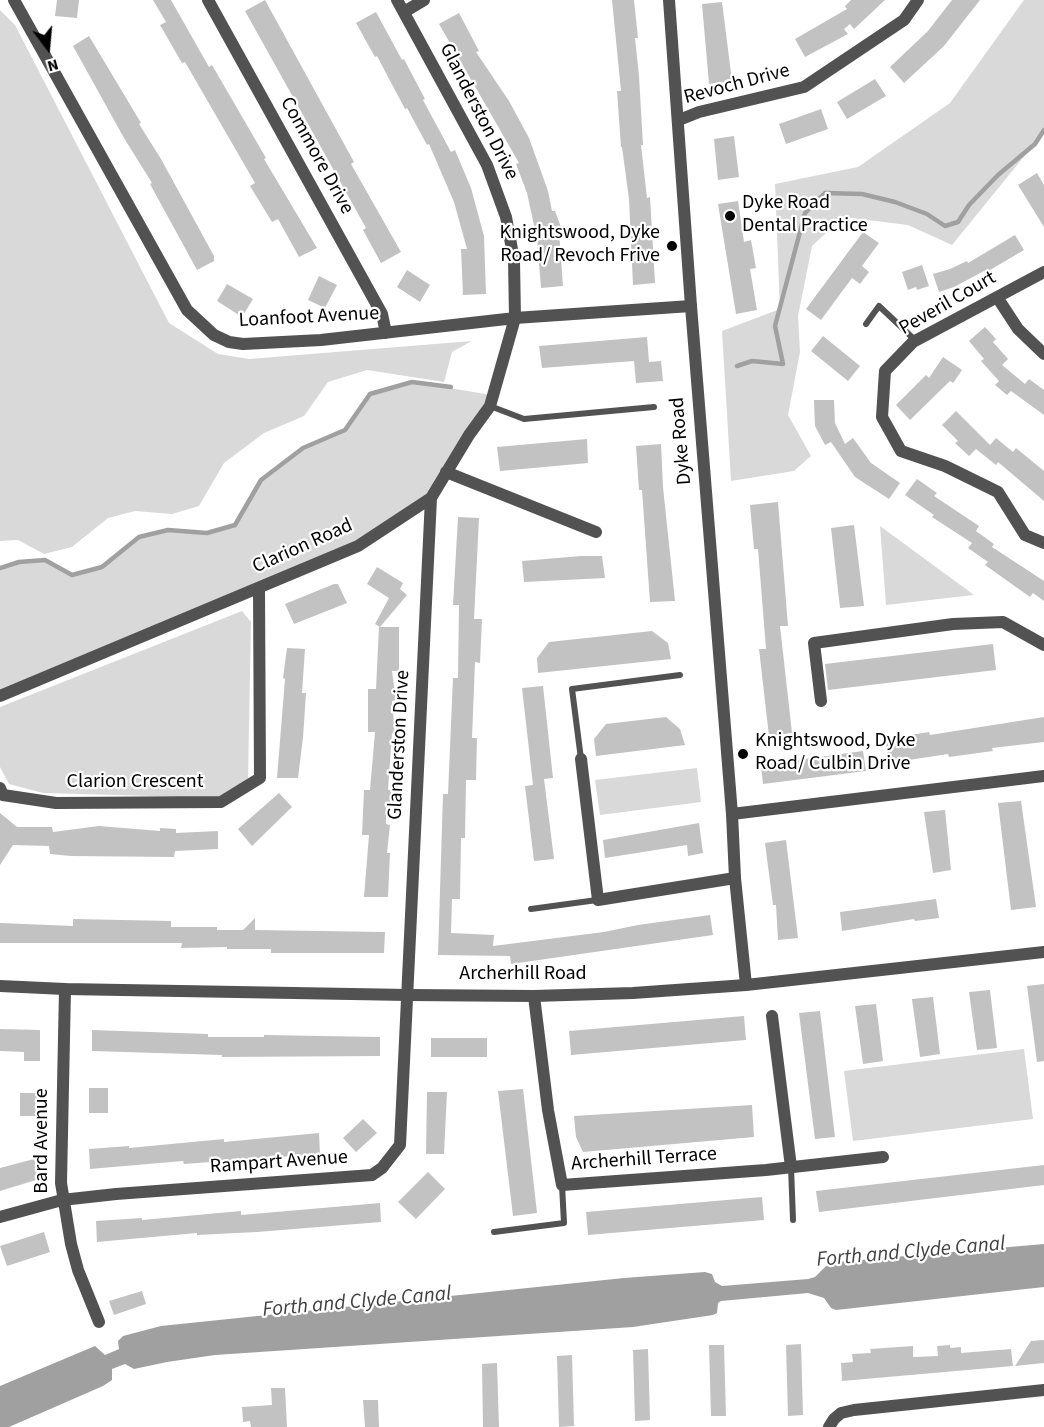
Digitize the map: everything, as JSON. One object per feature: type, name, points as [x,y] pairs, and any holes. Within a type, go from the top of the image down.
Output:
[{"type":"street","name":"Loanfoot Avenue","points":[[14,0],[187,310],[214,335],[229,342],[243,344],[321,340],[514,318],[691,306]]},
{"type":"street","name":"Commore Drive","points":[[208,0],[382,314],[386,333]]},
{"type":"street","name":"Glanderston Drive","points":[[397,0],[487,165],[507,217],[514,260],[514,318]]},
{"type":"street","points":[[404,12],[424,0]]},
{"type":"street","name":"Dyke Road","points":[[669,0],[732,814],[735,878],[746,985]]},
{"type":"street","name":"Revoch Drive","points":[[679,120],[699,112],[804,87],[904,20],[918,0]]},
{"type":"street","name":"Peveril Court","points":[[1044,272],[916,340],[885,371],[882,417],[901,451],[945,466],[998,492],[1025,535],[1044,543]]},
{"type":"street","points":[[997,297],[1018,329],[1044,354]]},
{"type":"street","name":"Clarion Road","points":[[0,696],[358,546],[431,498],[469,435],[490,406],[514,318]]},
{"type":"street","points":[[446,472],[596,532]]},
{"type":"street","name":"Glanderston Drive","points":[[408,995],[431,498]]},
{"type":"street","name":"Clarion Crescent","points":[[0,788],[3,795],[56,803],[221,802],[260,778],[259,589]]},
{"type":"street","points":[[821,701],[814,643],[953,624],[1003,622],[1044,645]]},
{"type":"street","points":[[581,759],[598,900],[735,878]]},
{"type":"street","points":[[732,814],[1044,776]]},
{"type":"street","name":"Archerhill Road","points":[[0,986],[408,995],[534,996],[633,993],[746,985],[1044,952]]},
{"type":"street","name":"Bard Avenue","points":[[66,989],[60,1168],[62,1200],[78,1270],[99,1322]]},
{"type":"street","name":"Rampart Avenue","points":[[0,1217],[62,1200],[372,1175],[382,1168],[400,1145],[408,995]]},
{"type":"street","name":"Archerhill Terrace","points":[[534,996],[548,1110],[561,1185],[791,1167],[883,1157]]},
{"type":"street","points":[[772,1016],[791,1167]]},
{"type":"street","points":[[829,1427],[841,1413],[854,1410],[1044,1390]]},
{"type":"lane","points":[[866,324],[879,306],[916,340]]},
{"type":"lane","points":[[490,406],[524,419],[654,407]]},
{"type":"lane","points":[[581,759],[572,689],[680,675]]},
{"type":"lane","points":[[531,909],[598,900]]},
{"type":"lane","points":[[791,1167],[793,1220]]},
{"type":"lane","points":[[494,1232],[564,1223],[561,1185]]},
{"type":"shaded area","points":[[1024,0],[1044,0],[1044,132],[952,245],[908,225],[843,217],[812,246],[798,316],[800,352],[788,415],[811,456],[794,471],[731,481],[722,331],[780,309],[775,184],[858,167],[950,103]]},
{"type":"shaded area","points":[[0,10],[15,25],[169,323],[218,354],[249,359],[472,341],[452,352],[444,382],[367,370],[328,382],[304,416],[264,433],[224,463],[199,506],[172,514],[135,511],[108,518],[72,547],[44,554],[18,540],[0,541]]},
{"type":"shaded area","points":[[412,382],[492,395],[431,498],[358,546],[0,696],[0,568],[19,562],[45,560],[72,575],[102,567],[139,537],[168,530],[207,533],[235,525],[261,480],[303,448],[345,430],[370,394]]},
{"type":"shaded area","points":[[880,526],[974,595],[886,605]]},
{"type":"shaded area","points":[[242,611],[251,622],[248,780],[223,798],[43,793],[9,784],[0,767],[0,707]]},
{"type":"shaded area","points":[[697,768],[701,802],[600,815],[595,780]]},
{"type":"shaded area","points":[[1024,1049],[1033,1119],[853,1141],[844,1071]]},
{"type":"shaded area","points":[[1044,1244],[1044,1287],[836,1310],[831,1308],[824,1298],[808,1293],[721,1301],[718,1303],[717,1313],[713,1315],[633,1327],[215,1355],[134,1369],[125,1364],[112,1369],[112,1380],[103,1386],[9,1427],[0,1427],[0,1386],[95,1346],[105,1355],[119,1349],[118,1341],[123,1336],[161,1326],[624,1278],[705,1272],[712,1274],[715,1282],[722,1286],[808,1279],[815,1277],[826,1266],[837,1262]]},
{"type":"building","points":[[57,0],[79,0],[77,18],[55,16]]},
{"type":"building","points":[[153,0],[171,0],[209,67],[212,65],[317,248],[299,257],[278,219],[272,222],[250,186],[255,183],[185,62],[182,63],[160,25],[166,22]]},
{"type":"building","points":[[265,0],[354,162],[351,164],[401,252],[381,263],[363,230],[366,228],[245,11]]},
{"type":"building","points":[[612,0],[634,0],[638,38],[635,38],[643,145],[641,145],[647,198],[650,197],[655,283],[633,285],[629,199],[621,147],[617,91],[621,91]]},
{"type":"building","points":[[851,0],[885,0],[854,29],[850,24],[844,29],[848,34],[805,57],[795,39],[847,9],[845,6]]},
{"type":"building","points":[[952,0],[980,0],[944,46],[904,83],[890,67],[928,31]]},
{"type":"building","points":[[722,2],[732,81],[709,84],[702,4]]},
{"type":"building","points":[[376,12],[402,60],[404,59],[451,152],[455,150],[471,188],[484,236],[486,294],[463,295],[461,249],[467,249],[454,202],[429,144],[427,145],[407,108],[405,109],[377,56],[375,57],[356,23]]},
{"type":"building","points":[[459,13],[479,51],[476,52],[509,101],[529,138],[548,191],[552,211],[555,211],[562,230],[559,231],[563,286],[541,288],[537,239],[527,193],[516,164],[519,163],[439,24]]},
{"type":"building","points":[[89,36],[141,123],[139,124],[161,159],[214,256],[214,261],[197,270],[150,184],[152,183],[73,46]]},
{"type":"building","points":[[875,79],[886,96],[847,119],[837,102]]},
{"type":"building","points":[[821,109],[828,129],[786,144],[779,124]]},
{"type":"building","points":[[734,136],[739,177],[718,180],[714,139]]},
{"type":"building","points":[[1037,173],[1044,185],[1044,227],[1018,185]]},
{"type":"building","points":[[738,201],[744,242],[751,240],[756,268],[750,269],[757,310],[736,314],[718,204]]},
{"type":"building","points":[[863,232],[879,243],[862,266],[869,272],[860,284],[852,278],[821,320],[806,309]]},
{"type":"building","points":[[1015,235],[1024,250],[985,273],[984,271],[954,287],[939,292],[933,274],[967,261],[968,263]]},
{"type":"building","points":[[922,265],[929,286],[908,290],[902,272]]},
{"type":"building","points":[[407,270],[430,285],[420,302],[397,287]]},
{"type":"building","points":[[319,276],[337,285],[325,308],[308,300]]},
{"type":"building","points":[[227,284],[253,299],[242,317],[217,301]]},
{"type":"building","points":[[985,327],[996,339],[993,342],[1008,359],[1002,365],[1025,384],[1029,379],[1044,390],[1044,415],[1011,391],[1007,395],[995,385],[999,381],[981,361],[984,359],[969,341]]},
{"type":"building","points":[[823,336],[860,366],[848,381],[811,351]]},
{"type":"building","points":[[647,337],[649,362],[661,361],[663,381],[636,383],[634,361],[542,368],[539,346]]},
{"type":"building","points":[[943,357],[962,370],[953,383],[950,381],[910,420],[896,405],[926,375],[929,378]]},
{"type":"building","points":[[814,400],[834,400],[835,423],[845,444],[853,438],[871,463],[900,483],[889,499],[855,477],[831,442],[825,445],[815,426]]},
{"type":"building","points":[[956,411],[990,445],[996,438],[1013,452],[1016,448],[1044,471],[1044,501],[998,462],[996,465],[976,449],[969,456],[955,443],[958,441],[942,425]]},
{"type":"building","points":[[587,439],[588,463],[500,471],[497,447]]},
{"type":"building","points":[[661,444],[663,487],[675,601],[650,602],[642,490],[639,490],[636,446]]},
{"type":"building","points":[[917,479],[937,493],[934,496],[979,526],[976,531],[994,544],[992,547],[1044,581],[1044,601],[1033,593],[1030,597],[985,565],[988,562],[968,548],[972,543],[932,517],[934,515],[905,495]]},
{"type":"building","points":[[778,502],[788,626],[780,626],[792,733],[769,736],[759,649],[766,649],[758,549],[754,549],[750,505]]},
{"type":"building","points":[[458,517],[479,518],[474,619],[482,619],[480,663],[475,662],[472,738],[477,738],[476,780],[466,780],[465,838],[461,838],[460,899],[452,899],[451,933],[494,935],[493,946],[604,932],[710,915],[713,935],[511,964],[510,956],[438,955],[443,794],[448,794],[453,678],[458,678],[459,605],[453,605]]},
{"type":"building","points":[[854,525],[864,606],[840,608],[831,528]]},
{"type":"building","points":[[602,556],[605,578],[524,582],[522,561]]},
{"type":"building","points":[[377,567],[403,583],[400,589],[407,595],[380,627],[375,624],[389,598],[367,584]]},
{"type":"building","points":[[338,584],[347,603],[294,624],[285,604]]},
{"type":"building","points":[[379,627],[399,627],[399,671],[392,671],[396,700],[392,701],[395,734],[392,733],[388,790],[391,790],[391,802],[386,804],[386,824],[390,825],[387,853],[390,853],[388,897],[364,897],[369,835],[362,835],[364,790],[370,790],[375,732],[368,732],[368,689],[376,689]]},
{"type":"building","points":[[652,631],[668,643],[671,659],[538,673],[537,658],[549,642]]},
{"type":"building","points":[[993,644],[996,670],[828,690],[825,664]]},
{"type":"building","points":[[287,648],[305,649],[302,693],[306,693],[298,778],[277,778]]},
{"type":"building","points":[[543,686],[553,778],[544,779],[554,859],[534,861],[525,786],[533,785],[522,688]]},
{"type":"building","points":[[666,717],[680,729],[685,745],[596,756],[594,739],[606,724]]},
{"type":"building","points":[[1044,717],[1044,742],[992,748],[993,751],[949,757],[948,754],[889,763],[885,739],[929,732],[930,735]]},
{"type":"building","points":[[863,751],[866,771],[763,784],[761,765]]},
{"type":"building","points":[[279,793],[292,807],[252,846],[238,829]]},
{"type":"building","points":[[1021,801],[1036,907],[1011,910],[998,803]]},
{"type":"building","points":[[945,810],[951,870],[933,873],[924,812]]},
{"type":"building","points":[[0,813],[17,827],[52,827],[53,832],[99,826],[160,831],[160,828],[176,829],[176,833],[218,831],[218,849],[175,851],[174,857],[71,856],[50,854],[49,846],[13,845],[0,865]]},
{"type":"building","points":[[699,823],[703,853],[688,856],[687,845],[605,858],[603,840]]},
{"type":"building","points":[[786,840],[798,938],[778,940],[776,905],[773,905],[765,843]]},
{"type":"building","points":[[936,899],[939,918],[915,921],[914,919],[842,931],[840,912]]},
{"type":"building","points":[[255,918],[255,930],[385,932],[384,953],[271,953],[271,949],[181,948],[182,943],[0,943],[0,923],[73,926],[73,919],[171,921],[171,927],[217,927],[217,930],[243,930]]},
{"type":"building","points":[[1044,984],[1044,1061],[1037,1062],[1027,986]]},
{"type":"building","points":[[990,990],[997,1048],[977,1050],[969,992]]},
{"type":"building","points":[[933,997],[940,1054],[920,1057],[912,999]]},
{"type":"building","points":[[876,1004],[883,1061],[863,1064],[855,1006]]},
{"type":"building","points":[[820,1011],[835,1137],[815,1139],[799,1013]]},
{"type":"building","points":[[744,1016],[746,1040],[571,1055],[569,1031]]},
{"type":"building","points":[[0,1029],[40,1030],[40,1061],[24,1061],[24,1052],[0,1051]]},
{"type":"building","points":[[92,1030],[208,1034],[208,1037],[264,1037],[264,1035],[380,1037],[380,1056],[222,1057],[222,1055],[92,1051]]},
{"type":"building","points":[[431,1038],[487,1038],[487,1057],[431,1057]]},
{"type":"building","points":[[89,1088],[108,1088],[108,1113],[89,1113]]},
{"type":"building","points":[[523,1089],[537,1213],[513,1216],[498,1091]]},
{"type":"building","points":[[427,1092],[447,1092],[444,1154],[426,1154]]},
{"type":"building","points":[[20,1093],[38,1093],[38,1116],[20,1116]]},
{"type":"building","points":[[752,1105],[754,1137],[583,1152],[576,1137],[574,1116]]},
{"type":"building","points":[[363,1119],[377,1133],[356,1152],[343,1138]]},
{"type":"building","points":[[319,1133],[320,1154],[184,1164],[183,1161],[90,1169],[89,1149],[129,1146],[129,1148],[224,1139],[224,1142]]},
{"type":"building","points":[[34,1159],[39,1179],[0,1191],[0,1168]]},
{"type":"building","points":[[1044,1165],[1044,1185],[819,1212],[816,1191]]},
{"type":"building","points":[[428,1172],[445,1189],[416,1219],[398,1202]]},
{"type":"building","points":[[762,1197],[764,1220],[588,1235],[586,1212]]},
{"type":"building","points":[[380,1203],[381,1222],[257,1232],[197,1235],[197,1233],[97,1242],[96,1221],[142,1218],[142,1220],[241,1211],[241,1215]]},
{"type":"building","points":[[44,1232],[50,1252],[7,1266],[0,1246]]},
{"type":"building","points":[[142,1291],[146,1304],[114,1315],[109,1301]]},
{"type":"building","points":[[1044,1340],[1044,1363],[1015,1366],[1031,1341]]},
{"type":"building","points":[[801,1344],[803,1415],[788,1416],[786,1345]]},
{"type":"building","points":[[709,1345],[724,1345],[726,1416],[711,1416]]},
{"type":"building","points":[[950,1345],[950,1348],[961,1347],[961,1353],[1011,1349],[1013,1366],[842,1381],[841,1363],[853,1362],[852,1354],[871,1353],[870,1349],[913,1346],[913,1357],[938,1356],[937,1346]]},
{"type":"building","points":[[648,1349],[650,1420],[635,1421],[633,1350]]},
{"type":"building","points":[[572,1355],[574,1426],[559,1427],[557,1356]]},
{"type":"building","points":[[497,1363],[499,1427],[483,1427],[482,1364]]},
{"type":"building","points":[[271,1388],[285,1388],[287,1427],[251,1427],[250,1421],[243,1422],[242,1407],[272,1405]]},
{"type":"building","points":[[363,1400],[378,1400],[379,1427],[365,1427]]},
{"type":"waterway","points":[[737,366],[752,361],[783,364],[775,326],[805,213],[825,193],[862,194],[895,202],[927,214],[945,226],[958,222],[969,205],[998,175],[1035,144],[1044,130]]},
{"type":"waterway","points":[[0,568],[19,562],[45,560],[72,575],[102,567],[139,537],[168,530],[207,533],[235,525],[261,480],[303,448],[345,430],[370,394],[412,382],[451,387]]},
{"type":"place","name":"Dyke Road Dental Practice","points":[[730,216]]},
{"type":"place","name":"Knightswood, Dyke Road/ Revoch Frive","points":[[672,246]]},
{"type":"place","name":"Knightswood, Dyke Road/ Culbin Drive","points":[[743,754]]},
{"type":"water label","name":"Forth and Clyde Canal","points":[[911,1253]]},
{"type":"water label","name":"Forth and Clyde Canal","points":[[357,1303]]}]
